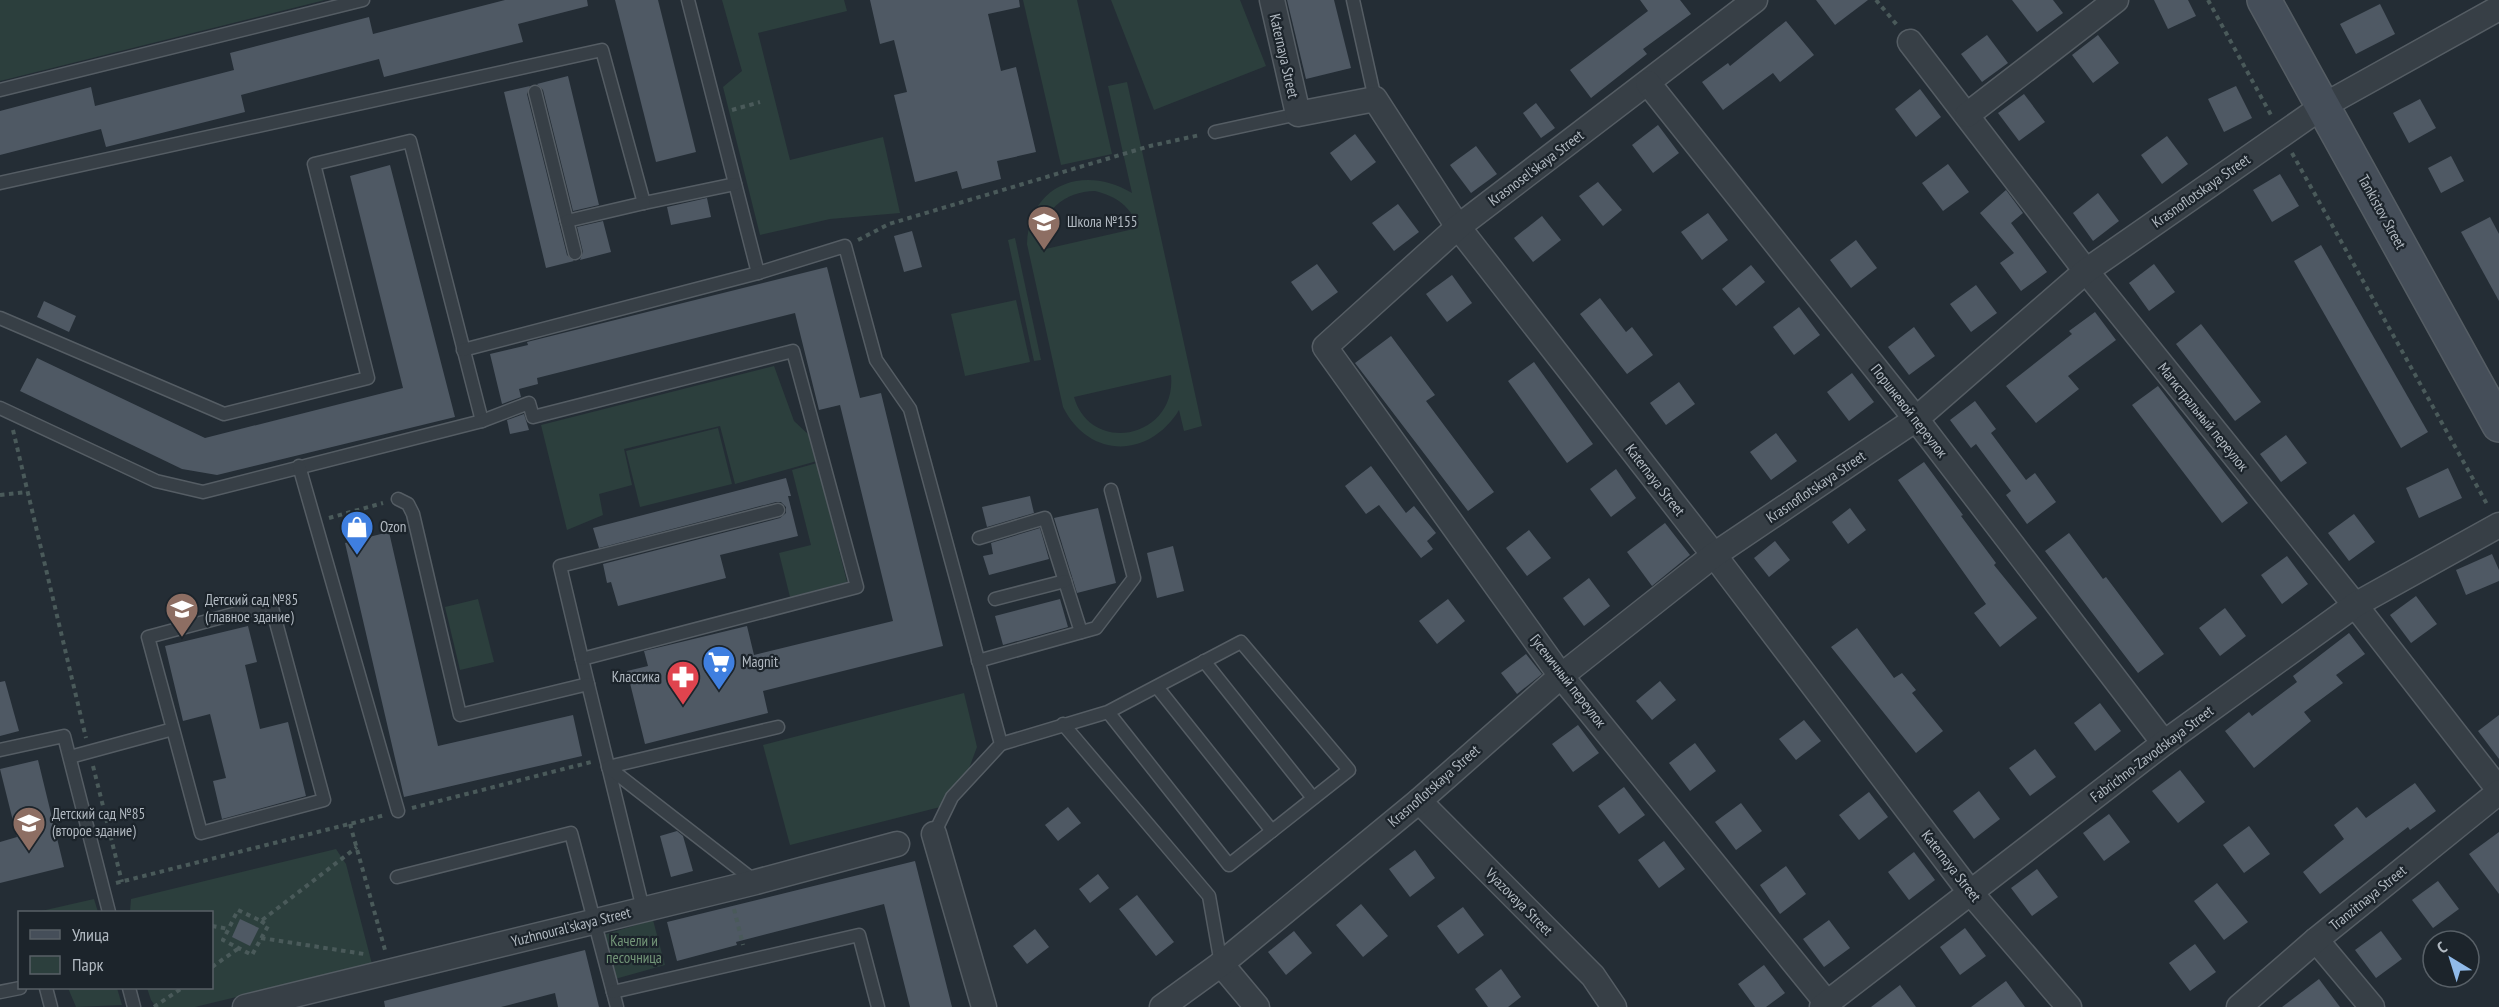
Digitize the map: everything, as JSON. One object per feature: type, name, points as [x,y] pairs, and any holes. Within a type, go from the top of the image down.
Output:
[{"type":"street","name":"Katernaya Street","points":[[1272,0],[1298,114],[1375,99],[1458,228],[1714,555],[1971,892],[2069,1007]]},
{"type":"street","name":"Krasnosel'skaya Street","points":[[1325,347],[1458,228],[1755,0]]},
{"type":"street","points":[[1967,116],[2116,0]]},
{"type":"street","name":"Tankistov Street","points":[[2265,0],[2499,424]]},
{"type":"street","name":"Krasnoflotskaya Street","points":[[1162,1007],[1221,964],[1419,801],[1561,676],[1714,555],[1916,419],[2086,272],[2323,106],[2499,8]]},
{"type":"street","name":"Магистральный переулок","points":[[1910,42],[2086,272],[2355,605],[2499,791]]},
{"type":"street","name":"Поршневой переулок","points":[[1648,83],[1916,419],[2164,743]]},
{"type":"street","name":"Гусеничный переулок","points":[[1325,347],[1561,676],[1825,1005]]},
{"type":"street","name":"Fabrichno-Zavodskaya Street","points":[[1825,1005],[2164,743],[2355,605],[2499,525]]},
{"type":"street","name":"Tranzitnaya Street","points":[[2239,1007],[2316,940],[2499,791]]},
{"type":"street","name":"Vyazovaya Street","points":[[1419,801],[1593,976],[1614,1007]]},
{"type":"street","points":[[934,834],[984,1007]]},
{"type":"street","name":"Yuzhnoural'skaya Street","points":[[245,1007],[389,965],[595,922],[897,844]]},
{"type":"street","points":[[2316,940],[2372,1007]]},
{"type":"street","points":[[1221,964],[1257,1007]]},
{"type":"lane","points":[[0,90],[363,0]]},
{"type":"lane","points":[[688,0],[758,273]]},
{"type":"lane","points":[[1353,0],[1375,99]]},
{"type":"lane","points":[[0,183],[602,50],[644,203]]},
{"type":"lane","points":[[535,92],[575,253]]},
{"type":"lane","points":[[1215,132],[1298,114]]},
{"type":"lane","points":[[0,318],[224,414],[368,378],[314,164],[410,141],[482,421]]},
{"type":"lane","points":[[567,221],[735,184]]},
{"type":"lane","points":[[463,350],[758,273],[845,246],[876,360],[910,409],[1001,744]]},
{"type":"lane","points":[[4,410],[156,481],[203,492],[482,421],[529,403],[532,417],[793,351],[857,587],[582,660]]},
{"type":"lane","points":[[299,466],[398,811]]},
{"type":"lane","points":[[978,661],[1096,628],[1134,578],[1111,490]]},
{"type":"lane","points":[[398,499],[408,504],[413,514],[460,715],[588,684]]},
{"type":"lane","points":[[643,909],[560,566],[778,510]]},
{"type":"lane","points":[[979,538],[1045,518],[1082,632]]},
{"type":"lane","points":[[995,599],[1065,581]]},
{"type":"lane","points":[[271,604],[324,800],[201,833],[173,729],[148,637],[271,604]]},
{"type":"lane","points":[[934,834],[951,797],[1001,744],[1108,712],[1241,642],[1348,770],[1229,865],[1108,712]]},
{"type":"lane","points":[[1204,661],[1313,798]]},
{"type":"lane","points":[[1157,687],[1272,831]]},
{"type":"lane","points":[[1063,724],[1209,896],[1221,964]]},
{"type":"lane","points":[[607,763],[778,728]]},
{"type":"lane","points":[[70,757],[173,729]]},
{"type":"lane","points":[[0,750],[64,736],[110,911]]},
{"type":"lane","points":[[607,763],[756,882]]},
{"type":"lane","points":[[397,877],[571,833],[617,1007]]},
{"type":"lane","points":[[613,992],[859,935],[878,1007]]},
{"type":"lane","points":[[0,992],[18,988]]},
{"type":"lane","points":[[46,989],[51,1007]]},
{"type":"lane","points":[[130,989],[134,1007]]},
{"type":"path","points":[[1876,0],[1910,42]]},
{"type":"path","points":[[2208,0],[2499,525]]},
{"type":"path","points":[[717,114],[760,102]]},
{"type":"path","points":[[845,246],[889,224],[1150,146],[1215,132]]},
{"type":"path","points":[[4,410],[27,492],[122,882]]},
{"type":"path","points":[[0,495],[27,492]]},
{"type":"path","points":[[315,522],[398,499]]},
{"type":"path","points":[[102,886],[398,811],[607,763]]},
{"type":"path","points":[[261,938],[389,965],[350,824]]},
{"type":"path","points":[[261,921],[357,847]]},
{"type":"path","points":[[729,888],[747,960]]},
{"type":"path","points":[[238,910],[261,921],[268,926],[252,955],[223,940],[238,910]]},
{"type":"path","points":[[213,926],[229,928]]},
{"type":"path","points":[[213,966],[239,948]]},
{"type":"path","points":[[154,1007],[179,989]]},
{"type":"green space","points":[[0,0],[325,0],[0,81]]},
{"type":"green space","points":[[722,0],[844,0],[847,11],[758,33],[790,160],[883,137],[900,213],[830,219],[760,235],[723,87],[742,71]]},
{"type":"green space","points":[[1023,0],[1077,0],[1112,154],[1061,165]]},
{"type":"green space","points":[[1111,0],[1240,0],[1266,66],[1154,110]]},
{"type":"green space","points":[[1127,82],[1202,426],[1184,431],[1179,410],[1152,438],[1136,444],[1120,446],[1103,444],[1088,436],[1074,424],[1063,407],[1027,244],[1030,223],[1038,207],[1048,194],[1062,185],[1096,180],[1114,184],[1132,193],[1108,86]],"holes":[[[1095,191],[1116,199],[1127,208],[1138,228],[1041,250],[1043,226],[1047,216],[1054,208],[1072,195]],[[1171,375],[1169,396],[1161,413],[1147,425],[1131,432],[1114,433],[1097,427],[1083,416],[1074,397]]]},
{"type":"green space","points":[[1015,238],[1041,360],[1034,361],[1008,240]]},
{"type":"green space","points":[[1016,300],[1030,362],[965,376],[951,314]]},
{"type":"green space","points":[[774,366],[794,421],[810,436],[817,461],[735,484],[720,426],[624,449],[632,485],[599,494],[603,515],[567,530],[541,425]]},
{"type":"green space","points":[[718,428],[732,484],[640,507],[626,451]]},
{"type":"green space","points":[[817,463],[847,582],[790,597],[779,553],[811,545],[792,470]]},
{"type":"green space","points":[[478,599],[494,662],[460,670],[445,607]]},
{"type":"green space","points":[[964,693],[977,747],[956,803],[790,845],[763,745]]},
{"type":"green space","points":[[336,849],[346,864],[372,964],[195,1007],[156,1007],[147,989],[213,989],[213,911],[130,911],[131,899]]},
{"type":"green space","points":[[94,899],[98,911],[41,911]]},
{"type":"green space","name":"Качели и песочница","points":[[653,920],[665,965],[615,979],[603,935]]},
{"type":"green space","points":[[68,989],[117,989],[122,1005],[76,1007]]},
{"type":"building","points":[[505,0],[587,0],[588,6],[518,24],[523,42],[384,77],[379,59],[241,95],[245,112],[106,147],[101,129],[0,155],[0,111],[91,87],[95,106],[234,70],[230,53],[369,17],[373,34]]},
{"type":"building","points":[[615,0],[658,0],[696,152],[656,162]]},
{"type":"building","points":[[870,0],[1019,0],[1020,7],[988,14],[1001,71],[1016,67],[1036,152],[997,161],[1001,179],[962,189],[957,171],[915,182],[894,95],[907,92],[894,40],[880,44]]},
{"type":"building","points":[[1287,0],[1334,0],[1351,68],[1306,79]]},
{"type":"building","points":[[1640,0],[1680,0],[1691,14],[1643,49],[1647,54],[1591,98],[1570,70],[1648,11]]},
{"type":"building","points":[[1816,0],[1868,0],[1835,25]]},
{"type":"building","points":[[2012,0],[2053,0],[2063,13],[2037,32]]},
{"type":"building","points":[[2154,0],[2188,0],[2196,16],[2168,29]]},
{"type":"building","points":[[2380,4],[2395,34],[2356,54],[2340,24]]},
{"type":"building","points":[[1786,21],[1814,55],[1780,82],[1773,73],[1723,110],[1702,82],[1728,63],[1730,66]]},
{"type":"building","points":[[1987,35],[2008,63],[1982,82],[1961,54]]},
{"type":"building","points":[[2098,35],[2119,63],[2093,83],[2072,55]]},
{"type":"building","points":[[568,76],[599,205],[573,211],[543,90],[537,84]]},
{"type":"building","points":[[530,86],[527,94],[567,255],[574,261],[546,268],[504,92]]},
{"type":"building","points":[[2236,86],[2252,118],[2224,132],[2208,99]]},
{"type":"building","points":[[1920,89],[1941,117],[1916,137],[1895,109]]},
{"type":"building","points":[[2024,94],[2045,122],[2019,141],[1998,113]]},
{"type":"building","points":[[2420,99],[2436,128],[2409,143],[2393,113]]},
{"type":"building","points":[[1536,103],[1555,128],[1541,138],[1523,113]]},
{"type":"building","points":[[1658,125],[1679,153],[1653,173],[1632,145]]},
{"type":"building","points":[[1355,134],[1376,162],[1351,181],[1330,153]]},
{"type":"building","points":[[2167,136],[2188,164],[2162,184],[2141,155]]},
{"type":"building","points":[[1476,146],[1497,174],[1471,193],[1450,165]]},
{"type":"building","points":[[2451,156],[2464,181],[2441,193],[2428,168]]},
{"type":"building","points":[[1948,164],[1969,192],[1943,211],[1922,183]]},
{"type":"building","points":[[390,165],[455,417],[217,475],[182,469],[20,391],[37,358],[205,438],[403,388],[350,176]]},
{"type":"building","points":[[2280,174],[2299,206],[2272,222],[2253,190]]},
{"type":"building","points":[[1598,182],[1622,210],[1603,226],[1579,196]]},
{"type":"building","points":[[2006,190],[2023,213],[2011,223],[2047,272],[2021,291],[2000,263],[2014,253],[1980,213]]},
{"type":"building","points":[[2098,193],[2119,221],[2093,241],[2073,213]]},
{"type":"building","points":[[707,198],[711,217],[671,225],[667,207]]},
{"type":"building","points":[[1398,204],[1419,232],[1394,251],[1372,223]]},
{"type":"building","points":[[1708,213],[1728,240],[1702,260],[1681,232]]},
{"type":"building","points":[[1542,216],[1561,240],[1533,262],[1514,238]]},
{"type":"building","points":[[2490,217],[2499,234],[2499,301],[2461,232]]},
{"type":"building","points":[[603,221],[611,252],[580,260],[583,252],[577,227]]},
{"type":"building","points":[[912,231],[922,267],[904,272],[894,236]]},
{"type":"building","points":[[1856,240],[1877,268],[1851,288],[1830,260]]},
{"type":"building","points":[[2321,245],[2428,432],[2401,448],[2294,261]]},
{"type":"building","points":[[1317,264],[1338,292],[1312,311],[1291,282]]},
{"type":"building","points":[[2154,264],[2175,292],[2149,311],[2129,283]]},
{"type":"building","points":[[1751,265],[1765,282],[1736,306],[1722,289]]},
{"type":"building","points":[[827,267],[860,398],[881,393],[943,646],[763,691],[768,713],[645,744],[627,671],[648,666],[644,651],[747,626],[754,655],[893,621],[840,405],[819,410],[795,313],[537,378],[538,384],[519,389],[521,397],[502,404],[490,354],[528,345],[527,342]]},
{"type":"building","points":[[1452,275],[1472,303],[1447,322],[1426,294]]},
{"type":"building","points":[[1976,285],[1997,313],[1971,332],[1950,304]]},
{"type":"building","points":[[1600,298],[1626,332],[1632,327],[1653,355],[1627,374],[1580,314]]},
{"type":"building","points":[[44,301],[76,316],[69,332],[37,317]]},
{"type":"building","points":[[1799,307],[1820,335],[1794,355],[1773,327]]},
{"type":"building","points":[[2095,312],[2116,340],[2068,376],[2079,389],[2036,423],[2006,386],[2072,334],[2069,331]]},
{"type":"building","points":[[2201,324],[2261,402],[2235,421],[2176,344]]},
{"type":"building","points":[[1914,327],[1935,356],[1909,375],[1888,347]]},
{"type":"building","points":[[1391,336],[1435,395],[1426,401],[1494,492],[1468,511],[1355,363]]},
{"type":"building","points":[[1534,362],[1593,444],[1567,463],[1508,381]]},
{"type":"building","points":[[1852,373],[1874,402],[1849,421],[1827,392]]},
{"type":"building","points":[[1679,382],[1695,404],[1666,425],[1650,403]]},
{"type":"building","points":[[2158,386],[2248,503],[2222,523],[2132,405]]},
{"type":"building","points":[[1975,401],[1996,429],[1991,433],[2026,480],[2035,473],[2056,502],[2027,524],[2006,495],[2011,491],[1976,444],[1971,448],[1950,420]]},
{"type":"building","points":[[524,414],[529,430],[510,434],[507,420]]},
{"type":"building","points":[[1776,433],[1797,461],[1771,480],[1750,452]]},
{"type":"building","points":[[2286,435],[2307,463],[2281,482],[2260,454]]},
{"type":"building","points":[[1924,462],[1996,563],[1994,565],[2037,618],[2000,647],[1974,613],[1986,604],[1898,480]]},
{"type":"building","points":[[1371,466],[1406,513],[1414,506],[1436,533],[1427,541],[1433,549],[1421,558],[1379,505],[1366,514],[1345,486]]},
{"type":"building","points":[[2448,468],[2462,498],[2419,518],[2406,488]]},
{"type":"building","points":[[1616,469],[1636,498],[1611,517],[1590,489]]},
{"type":"building","points":[[786,478],[798,536],[720,555],[726,578],[618,606],[611,582],[607,583],[603,564],[780,518],[786,513],[786,507],[781,502],[776,502],[599,548],[593,528]]},
{"type":"building","points":[[1030,496],[1034,513],[987,527],[982,507]]},
{"type":"building","points":[[1098,508],[1116,583],[1077,593],[1054,518]]},
{"type":"building","points":[[1850,508],[1866,530],[1848,544],[1832,522]]},
{"type":"building","points":[[2354,514],[2375,542],[2349,561],[2328,533]]},
{"type":"building","points":[[1665,523],[1690,555],[1652,586],[1627,552]]},
{"type":"building","points":[[1040,528],[1049,559],[989,575],[983,556],[993,554],[991,543]]},
{"type":"building","points":[[1529,530],[1551,558],[1527,576],[1506,548]]},
{"type":"building","points":[[389,532],[438,746],[573,715],[582,756],[404,797],[345,543]]},
{"type":"building","points":[[2069,533],[2103,579],[2106,577],[2164,654],[2138,673],[2045,551]]},
{"type":"building","points":[[1775,541],[1790,560],[1769,577],[1754,558]]},
{"type":"building","points":[[1173,546],[1184,591],[1157,598],[1147,553]]},
{"type":"building","points":[[2492,554],[2499,570],[2499,581],[2466,595],[2456,570]]},
{"type":"building","points":[[2287,556],[2308,584],[2282,604],[2261,575]]},
{"type":"building","points":[[1589,578],[1610,606],[1584,626],[1563,598]]},
{"type":"building","points":[[2416,596],[2437,624],[2411,643],[2390,615]]},
{"type":"building","points":[[1060,599],[1068,627],[1003,645],[995,616]]},
{"type":"building","points":[[1448,599],[1465,621],[1437,644],[1419,621]]},
{"type":"building","points":[[2225,608],[2246,636],[2220,656],[2199,628]]},
{"type":"building","points":[[248,626],[257,662],[245,665],[260,729],[288,722],[306,796],[222,819],[213,781],[226,778],[210,714],[183,721],[165,646]]},
{"type":"building","points":[[1857,628],[1894,678],[1902,673],[1916,690],[1912,693],[1943,731],[1916,753],[1831,647]]},
{"type":"building","points":[[2349,633],[2365,654],[2336,675],[2343,683],[2304,712],[2311,721],[2254,768],[2225,731],[2249,712],[2252,716],[2297,682],[2293,676]]},
{"type":"building","points":[[1526,654],[1542,674],[1517,694],[1501,673]]},
{"type":"building","points":[[5,681],[19,731],[0,736],[0,682]]},
{"type":"building","points":[[1660,681],[1676,700],[1652,720],[1636,701]]},
{"type":"building","points":[[2100,703],[2121,731],[2095,751],[2074,723]]},
{"type":"building","points":[[2499,715],[2499,759],[2478,731]]},
{"type":"building","points":[[1804,720],[1821,741],[1796,760],[1779,739]]},
{"type":"building","points":[[1578,725],[1599,753],[1573,772],[1552,744]]},
{"type":"building","points":[[1695,743],[1716,771],[1690,791],[1669,763]]},
{"type":"building","points":[[2035,749],[2056,777],[2030,796],[2009,768]]},
{"type":"building","points":[[38,760],[64,867],[0,883],[0,842],[17,837],[0,769]]},
{"type":"building","points":[[2180,770],[2205,802],[2178,823],[2152,791]]},
{"type":"building","points":[[2415,783],[2436,811],[2410,830],[2408,827],[2320,894],[2303,872],[2344,839],[2334,825],[2357,807],[2366,818]]},
{"type":"building","points":[[1624,787],[1645,815],[1619,834],[1598,806]]},
{"type":"building","points":[[1979,791],[2000,819],[1974,839],[1953,811]]},
{"type":"building","points":[[1869,792],[1888,817],[1859,840],[1839,815]]},
{"type":"building","points":[[1741,803],[1762,831],[1736,850],[1715,822]]},
{"type":"building","points":[[1068,807],[1081,823],[1058,841],[1045,825]]},
{"type":"building","points":[[2109,814],[2130,842],[2104,861],[2083,833]]},
{"type":"building","points":[[2249,826],[2270,854],[2244,873],[2223,845]]},
{"type":"building","points":[[677,831],[683,836],[693,871],[671,877],[660,836]]},
{"type":"building","points":[[2499,832],[2499,894],[2469,854]]},
{"type":"building","points":[[1664,841],[1685,869],[1659,888],[1638,860]]},
{"type":"building","points":[[1415,850],[1435,878],[1410,897],[1389,869]]},
{"type":"building","points":[[1914,852],[1935,880],[1909,900],[1888,872]]},
{"type":"building","points":[[915,861],[952,1007],[910,1007],[884,904],[736,942],[737,945],[677,961],[667,922]]},
{"type":"building","points":[[1786,866],[1806,894],[1780,914],[1760,885]]},
{"type":"building","points":[[2037,869],[2058,897],[2032,916],[2011,888]]},
{"type":"building","points":[[1098,874],[1109,888],[1090,903],[1079,889]]},
{"type":"building","points":[[2438,881],[2459,909],[2433,928],[2412,900]]},
{"type":"building","points":[[2217,883],[2248,922],[2224,940],[2194,901]]},
{"type":"building","points":[[1137,895],[1174,942],[1156,956],[1119,909]]},
{"type":"building","points":[[1361,904],[1388,936],[1363,957],[1336,925]]},
{"type":"building","points":[[1463,907],[1484,935],[1458,954],[1437,926]]},
{"type":"building","points":[[240,919],[259,928],[250,946],[232,937]]},
{"type":"building","points":[[1829,920],[1850,948],[1824,967],[1803,939]]},
{"type":"building","points":[[1965,928],[1986,956],[1960,975],[1940,947]]},
{"type":"building","points":[[1035,929],[1049,947],[1027,964],[1013,946]]},
{"type":"building","points":[[1294,931],[1312,953],[1286,975],[1268,952]]},
{"type":"building","points":[[2381,931],[2402,959],[2376,978],[2355,950]]},
{"type":"building","points":[[2195,944],[2216,972],[2190,991],[2169,963]]},
{"type":"building","points":[[585,950],[599,1007],[558,1007],[555,993],[501,1007],[385,1007],[384,1001]]},
{"type":"building","points":[[1764,965],[1785,993],[1766,1007],[1755,1007],[1738,984]]},
{"type":"building","points":[[1501,969],[1521,997],[1508,1007],[1488,1007],[1475,989]]},
{"type":"building","points":[[2319,979],[2340,1007],[2282,1007]]},
{"type":"building","points":[[2006,981],[2025,1007],[1971,1007]]},
{"type":"building","points":[[1900,985],[1916,1007],[1871,1007]]},
{"type":"place","name":"Школа №155","points":[[1044,251]]},
{"type":"place","name":"Ozon","points":[[357,556]]},
{"type":"place","name":"Детский сад №85 (главное здание)","points":[[182,638]]},
{"type":"place","name":"Magnit","points":[[719,691]]},
{"type":"place","name":"Классика","points":[[683,706]]},
{"type":"place","name":"Детский сад №85 (второе здание)","points":[[29,852]]}]
